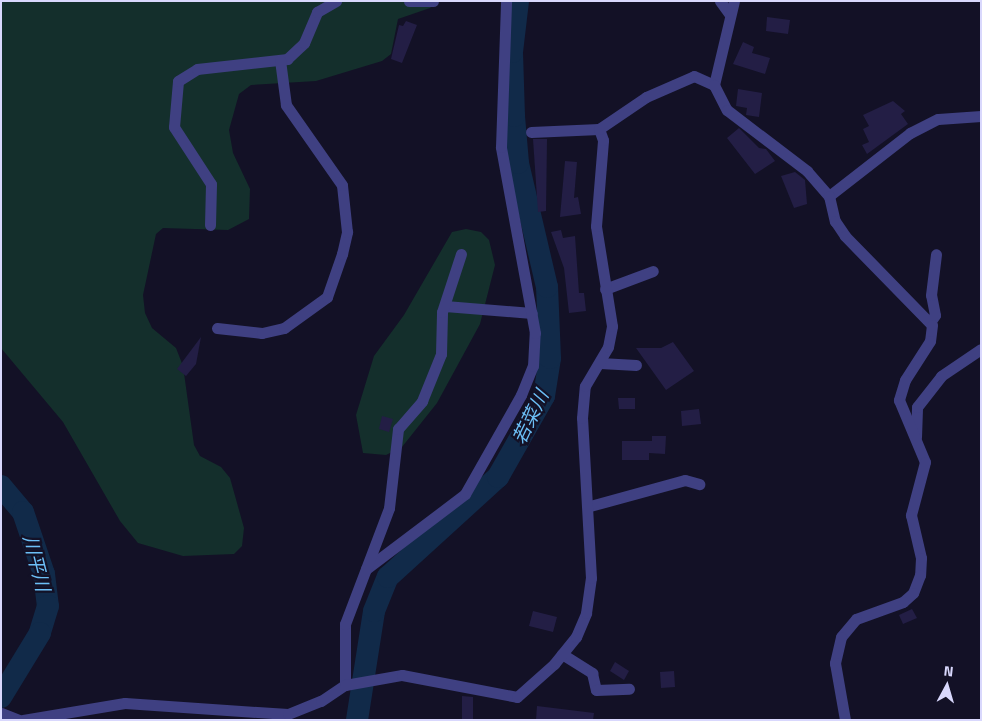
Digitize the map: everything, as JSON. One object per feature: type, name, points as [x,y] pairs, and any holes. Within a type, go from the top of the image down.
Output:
[{"type":"street","points":[[210,225],[211,184],[174,127],[178,81],[197,70],[280,60],[296,54],[318,12],[336,1]]},
{"type":"street","points":[[409,1],[433,1]]},
{"type":"street","points":[[366,569],[392,553],[474,482],[532,366],[532,313],[501,147],[506,1]]},
{"type":"street","points":[[720,1],[730,14]]},
{"type":"street","points":[[714,85],[734,1]]},
{"type":"street","points":[[217,328],[262,333],[284,328],[327,297],[342,254],[347,232],[342,185],[286,105],[280,60]]},
{"type":"street","points":[[531,132],[600,129],[684,76],[699,77],[714,85],[727,110],[790,156],[829,196],[835,221],[846,236],[931,321]]},
{"type":"street","points":[[829,196],[910,133],[938,120],[981,116]]},
{"type":"street","points":[[23,720],[125,703],[288,714],[321,702],[347,684],[402,675],[517,697],[562,654],[576,637],[586,613],[591,578],[590,506],[582,418],[585,386],[600,363],[612,326],[596,226],[604,140],[600,129]]},
{"type":"street","points":[[347,684],[345,624],[390,508],[398,428],[422,401],[441,354],[445,306],[461,254]]},
{"type":"street","points":[[845,720],[836,662],[841,637],[856,619],[903,602],[917,586],[921,558],[911,515],[925,474],[916,437],[898,400],[905,380],[932,336],[931,321],[936,254]]},
{"type":"street","points":[[605,289],[653,271]]},
{"type":"street","points":[[445,306],[532,313]]},
{"type":"street","points":[[916,437],[917,407],[941,376],[981,349]]},
{"type":"street","points":[[600,363],[636,365]]},
{"type":"street","points":[[590,506],[684,480],[699,484]]},
{"type":"street","points":[[562,654],[592,673],[596,690],[629,689]]},
{"type":"street","points":[[2,714],[19,720]]},
{"type":"green space","points":[[1,1],[437,1],[430,8],[398,19],[391,54],[382,61],[316,81],[251,85],[239,94],[229,130],[233,153],[250,189],[249,219],[228,230],[163,228],[156,234],[143,295],[145,313],[152,328],[176,348],[183,366],[194,445],[200,456],[221,467],[230,478],[244,528],[242,546],[234,554],[183,556],[138,543],[120,521],[63,422],[1,348]]},
{"type":"green space","points":[[466,229],[481,232],[489,240],[495,265],[480,324],[437,403],[402,447],[386,455],[363,453],[356,415],[374,356],[404,315],[452,232]]},
{"type":"building","points":[[767,17],[790,20],[788,34],[766,31]]},
{"type":"building","points":[[406,21],[417,25],[402,63],[391,59],[399,25],[403,26]]},
{"type":"building","points":[[743,42],[754,47],[752,53],[770,58],[765,74],[733,64]]},
{"type":"building","points":[[738,89],[762,93],[759,117],[746,115],[747,108],[736,106]]},
{"type":"building","points":[[893,101],[905,111],[901,114],[908,124],[867,154],[862,145],[869,142],[863,129],[869,126],[863,115]]},
{"type":"building","points":[[739,128],[759,148],[766,149],[775,161],[755,174],[727,138]]},
{"type":"building","points":[[533,139],[547,139],[546,211],[538,212]]},
{"type":"building","points":[[565,161],[577,162],[574,198],[578,197],[581,214],[560,217]]},
{"type":"building","points":[[795,172],[805,180],[807,204],[794,208],[781,176]]},
{"type":"building","points":[[561,230],[563,238],[575,236],[579,293],[584,293],[586,311],[569,313],[564,268],[551,232]]},
{"type":"building","points":[[201,337],[196,364],[186,376],[177,369]]},
{"type":"building","points":[[673,342],[694,371],[666,390],[636,348],[661,348]]},
{"type":"building","points":[[618,398],[635,398],[635,409],[619,409]]},
{"type":"building","points":[[699,409],[701,424],[682,426],[681,411]]},
{"type":"building","points":[[382,416],[393,419],[389,432],[379,429]]},
{"type":"building","points":[[652,436],[666,436],[665,454],[649,453],[649,460],[622,460],[622,441],[652,441]]},
{"type":"building","points":[[912,609],[917,618],[903,624],[899,615]]},
{"type":"building","points":[[533,611],[557,617],[553,632],[529,626]]},
{"type":"building","points":[[615,662],[629,671],[624,680],[610,671]]},
{"type":"building","points":[[674,671],[675,687],[661,688],[660,672]]},
{"type":"building","points":[[462,696],[473,697],[473,719],[462,719]]},
{"type":"building","points":[[537,706],[594,713],[593,720],[536,720]]},
{"type":"waterway","name":"若菜川","points":[[357,720],[374,611],[388,577],[498,477],[544,396],[550,358],[547,287],[518,163],[514,116],[512,52],[518,1]]},
{"type":"waterway","name":"川平川","points":[[1,486],[23,512],[44,574],[48,606],[40,633],[1,697]]}]
